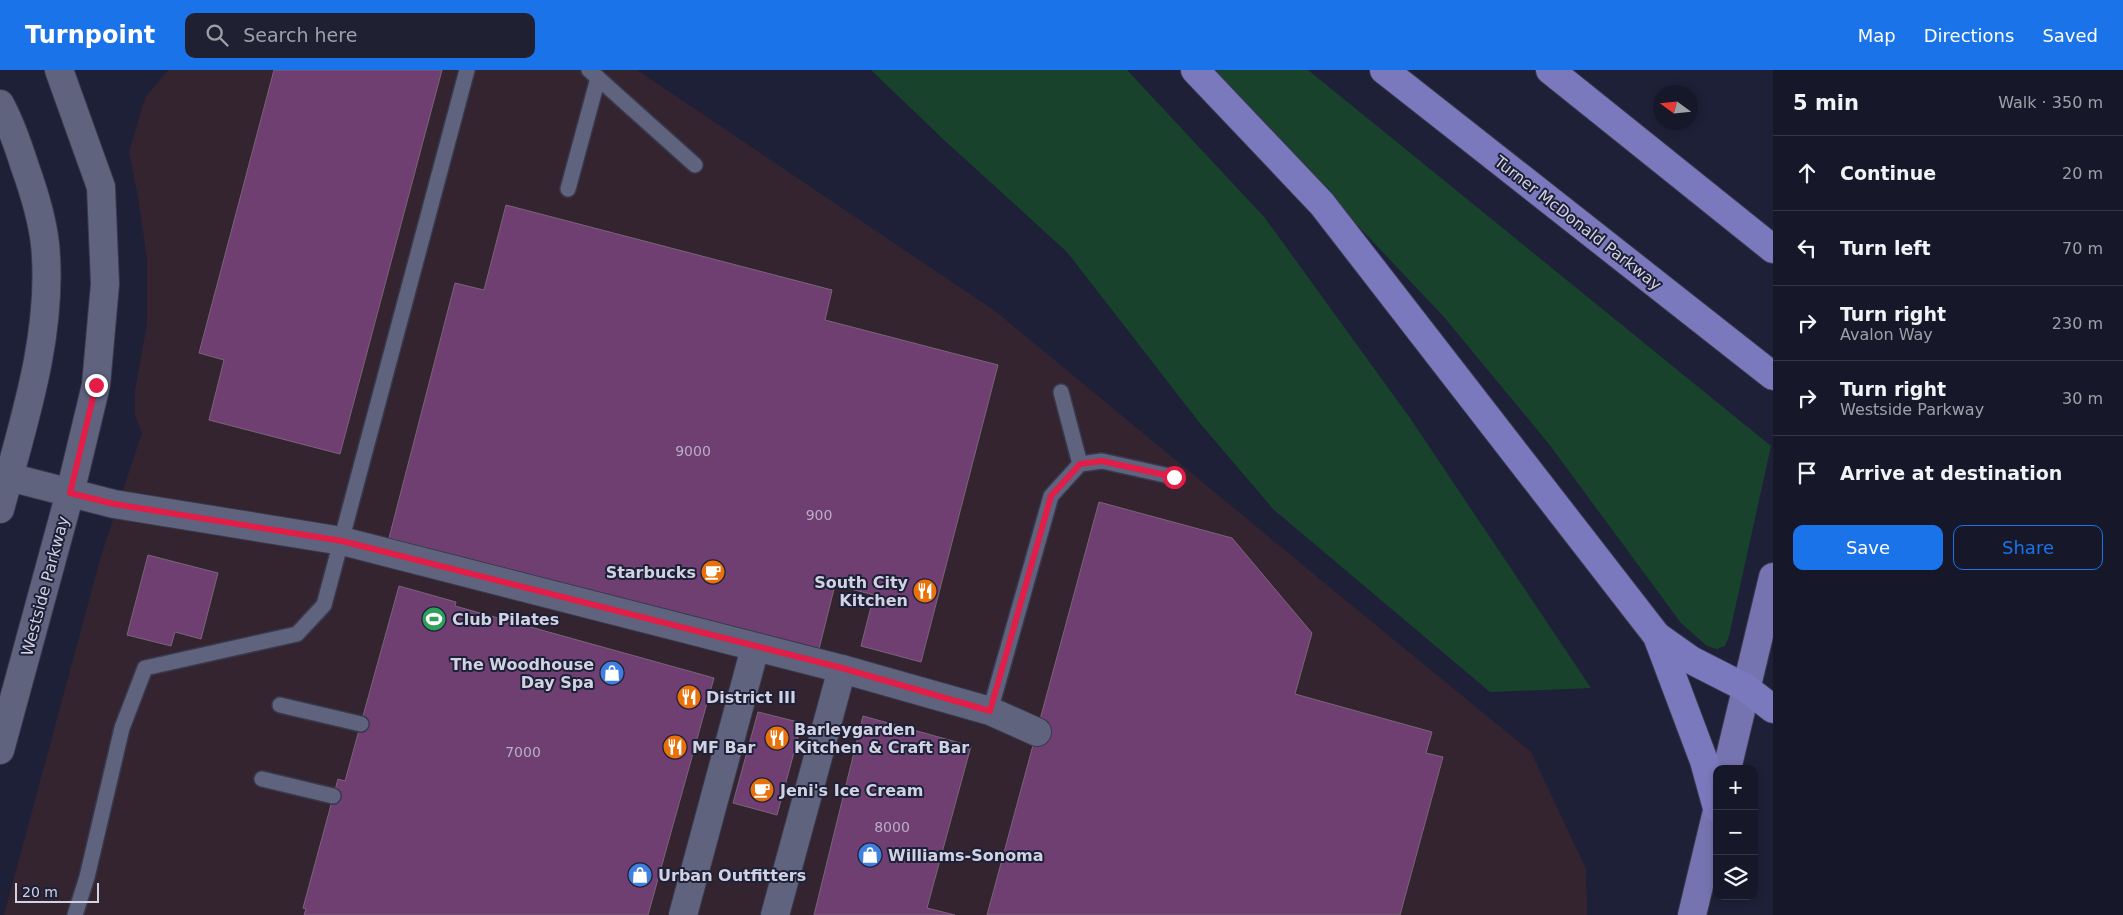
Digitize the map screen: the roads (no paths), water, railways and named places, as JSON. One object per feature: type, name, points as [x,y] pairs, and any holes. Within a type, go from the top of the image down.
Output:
[{"type":"highway","points":[[1195,70],[1322,204],[1657,636],[1691,660],[1746,688],[1773,708]]},
{"type":"highway","name":"Turner McDonald Parkway","points":[[1384,70],[1773,376]]},
{"type":"highway","points":[[1550,70],[1773,249]]},
{"type":"highway","points":[[1728,765],[1771,584]]},
{"type":"highway","points":[[1657,636],[1704,761],[1713,794]]},
{"type":"highway","points":[[1692,915],[1717,810]]},
{"type":"street","name":"Westside Parkway","points":[[0,750],[70,493],[96,385],[105,284],[101,187],[59,70]]},
{"type":"street","points":[[0,104],[10,122],[36,198],[45,243],[47,297],[30,400],[0,509]]},
{"type":"street","points":[[9,477],[114,504],[342,541],[755,648],[842,668],[990,711],[1037,732]]},
{"type":"street","points":[[683,915],[755,648]]},
{"type":"street","points":[[775,915],[842,668]]},
{"type":"lane","points":[[75,915],[87,876],[122,728],[145,668],[297,634],[324,605],[467,70]]},
{"type":"lane","points":[[568,189],[594,74],[694,165]]},
{"type":"lane","points":[[1061,392],[1080,464]]},
{"type":"lane","points":[[990,711],[1051,496],[1080,464],[1102,461],[1174,477]]},
{"type":"lane","points":[[280,705],[361,724]]},
{"type":"lane","points":[[262,779],[333,796]]},
{"type":"place","name":"Starbucks","points":[[713,572]]},
{"type":"place","name":"South City Kitchen","points":[[925,591]]},
{"type":"place","name":"Club Pilates","points":[[434,619]]},
{"type":"place","name":"The Woodhouse Day Spa","points":[[612,673]]},
{"type":"place","name":"District III","points":[[689,697]]},
{"type":"place","name":"Barleygarden Kitchen & Craft Bar","points":[[777,738]]},
{"type":"place","name":"MF Bar","points":[[675,747]]},
{"type":"place","name":"Jeni's Ice Cream","points":[[762,790]]},
{"type":"place","name":"Williams-Sonoma","points":[[870,855]]},
{"type":"place","name":"Urban Outfitters","points":[[640,875]]}]
